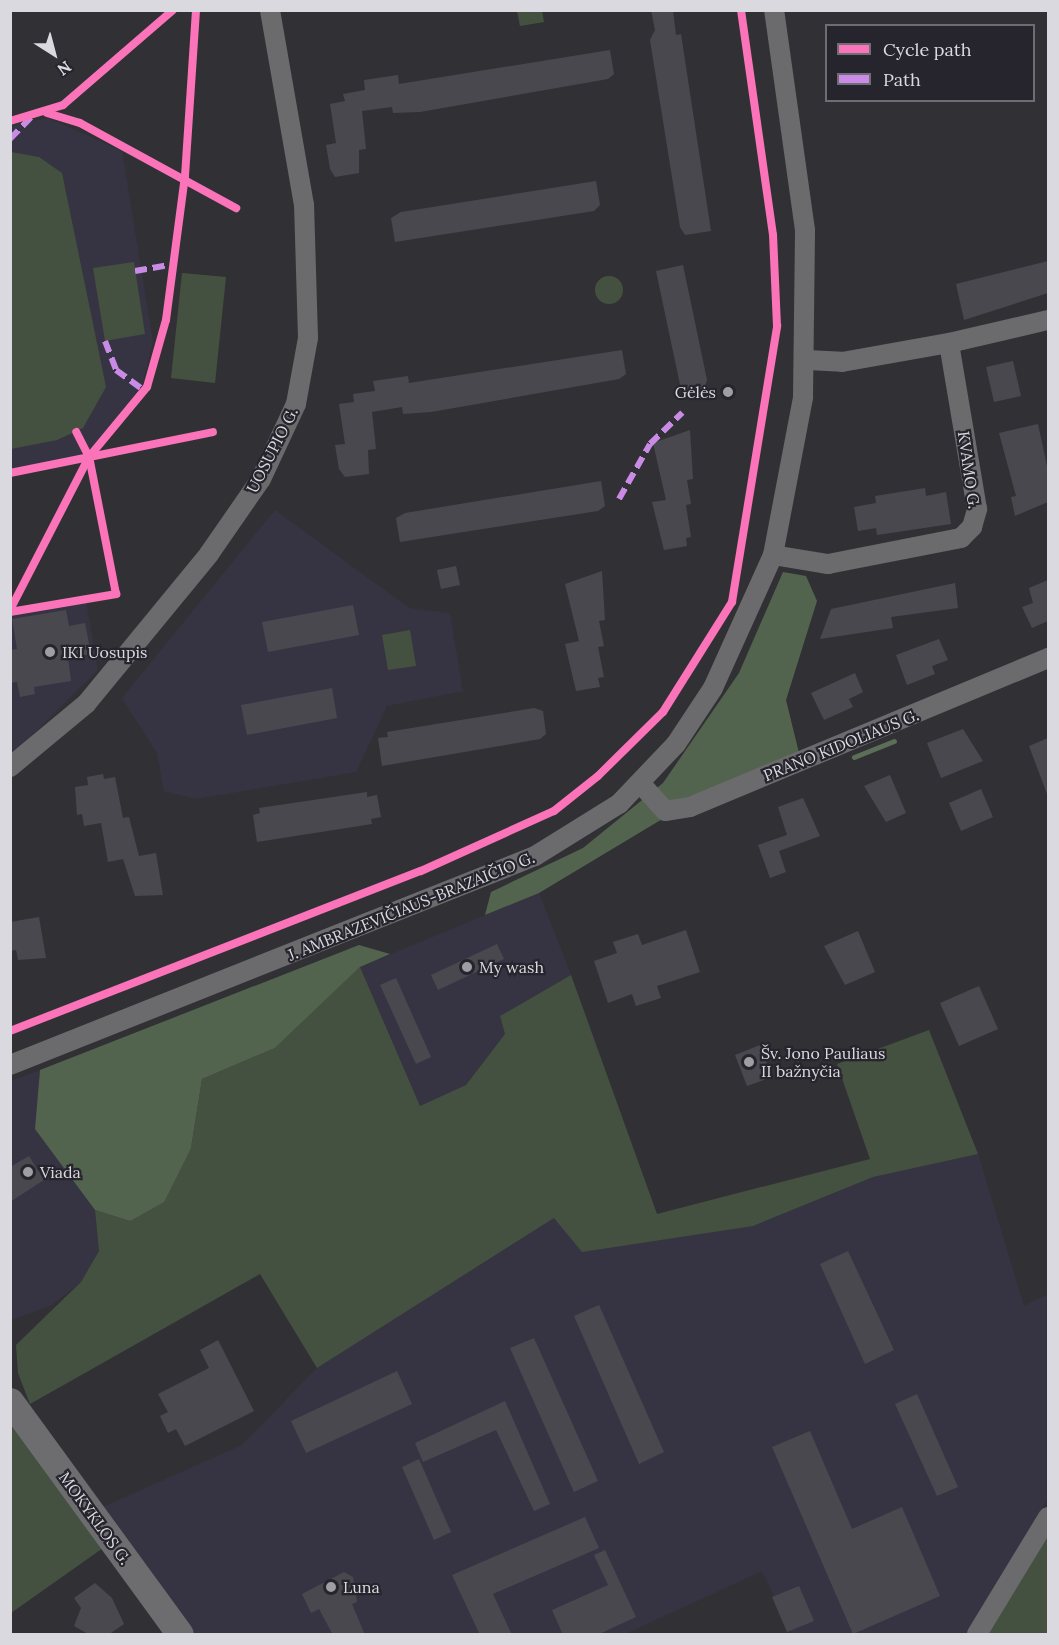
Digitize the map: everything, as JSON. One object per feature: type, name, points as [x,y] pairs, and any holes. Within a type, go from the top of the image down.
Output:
[{"type":"main road","name":"MOKYKLOS G.","points":[[10,1401],[180,1635]]},
{"type":"street","name":"UOSUPIO G.","points":[[10,767],[86,704],[209,554],[261,479],[296,404],[308,338],[304,206],[270,10]]},
{"type":"street","name":"J. AMBRAZEVIČIAUS-BRAZAIČIO G.","points":[[10,1065],[495,874],[565,840],[641,784],[676,744],[713,688],[773,555],[807,360],[805,230],[774,10]]},
{"type":"street","points":[[807,360],[842,362],[949,344],[1048,320]]},
{"type":"street","name":"KVAMO G.","points":[[773,555],[828,564],[946,545],[972,527],[977,509],[949,344]]},
{"type":"street","name":"PRANO KIDOLIAUS G.","points":[[641,784],[665,812],[690,807],[1048,658]]},
{"type":"street","points":[[977,1635],[1048,1517]]},
{"type":"shaded area","points":[[48,118],[122,151],[153,342],[142,386],[88,453],[11,470],[10,126]]},
{"type":"shaded area","points":[[275,510],[409,608],[450,613],[463,691],[387,706],[356,772],[196,799],[164,791],[157,753],[122,698]]},
{"type":"shaded area","points":[[86,601],[98,670],[11,756],[11,616]]},
{"type":"shaded area","points":[[539,893],[571,975],[500,1016],[505,1034],[466,1085],[420,1106],[360,967]]},
{"type":"shaded area","points":[[40,1070],[36,1129],[95,1210],[99,1251],[81,1282],[52,1305],[11,1320],[11,1081]]},
{"type":"shaded area","points":[[978,1154],[1024,1306],[1048,1294],[1048,1497],[978,1633],[792,1634],[762,1571],[625,1634],[192,1634],[103,1507],[242,1445],[317,1368],[554,1218],[753,1226],[873,1177]]},
{"type":"green space","points":[[517,11],[542,11],[544,22],[520,26]]},
{"type":"green space","points":[[11,152],[39,157],[62,173],[106,387],[83,428],[57,440],[11,449]]},
{"type":"green space","points":[[134,262],[145,334],[105,341],[93,268]]},
{"type":"green space","points":[[182,273],[226,277],[215,383],[171,378]]},
{"type":"green space","points":[[609,276],[619,280],[623,290],[619,300],[609,304],[599,300],[595,290],[599,280]]},
{"type":"green space","points":[[783,572],[806,576],[817,601],[786,700],[801,761],[664,818],[539,893],[485,915],[491,892],[583,848],[663,783],[739,673]]},
{"type":"green space","points":[[410,630],[416,666],[388,670],[382,635]]},
{"type":"green space","points":[[359,945],[390,954],[360,967],[275,1048],[202,1079],[191,1148],[164,1202],[130,1221],[95,1210],[35,1129],[40,1070]]},
{"type":"green space","points":[[360,967],[420,1106],[466,1085],[505,1034],[500,1016],[571,975],[657,1214],[870,1159],[837,1064],[929,1030],[978,1154],[873,1177],[753,1226],[582,1252],[554,1218],[317,1368],[260,1274],[30,1404],[18,1373],[16,1345],[81,1282],[99,1251],[95,1210],[130,1221],[191,1148],[202,1079],[275,1048]]},
{"type":"green space","points":[[10,1417],[103,1548],[11,1613],[10,1613]]},
{"type":"green space","points":[[1048,1517],[1048,1634],[977,1634]]},
{"type":"building","points":[[651,10],[673,10],[676,35],[681,34],[711,231],[685,235],[680,227],[650,40],[655,30]]},
{"type":"building","points":[[610,50],[614,74],[608,79],[420,112],[393,113],[392,107],[362,111],[366,149],[359,150],[359,173],[335,177],[330,169],[326,145],[336,143],[330,104],[345,101],[343,94],[365,90],[364,80],[398,75],[399,84]]},
{"type":"building","points":[[596,181],[600,205],[594,211],[395,242],[391,218],[401,212]]},
{"type":"building","points":[[1048,261],[1048,293],[964,320],[956,284]]},
{"type":"building","points":[[683,265],[707,380],[704,390],[682,394],[656,271]]},
{"type":"building","points":[[622,350],[626,374],[619,379],[431,412],[403,414],[402,407],[372,412],[376,449],[368,450],[369,474],[345,477],[339,469],[335,445],[345,444],[339,404],[354,402],[353,394],[375,391],[373,381],[408,376],[409,383]]},
{"type":"building","points":[[1013,361],[1021,396],[994,402],[986,367]]},
{"type":"building","points":[[1038,424],[1048,471],[1048,502],[1015,516],[1011,497],[1016,496],[999,433]]},
{"type":"building","points":[[690,430],[693,479],[687,480],[691,504],[686,505],[691,537],[686,538],[687,546],[664,550],[652,502],[666,500],[653,443]]},
{"type":"building","points":[[601,481],[605,506],[598,511],[400,542],[396,518],[405,513]]},
{"type":"building","points":[[925,488],[926,496],[946,492],[951,524],[877,535],[876,528],[858,531],[854,507],[876,503],[875,496]]},
{"type":"building","points":[[456,566],[460,585],[441,589],[437,570]]},
{"type":"building","points":[[602,571],[605,620],[599,621],[604,646],[598,647],[604,677],[598,678],[600,687],[576,691],[565,644],[579,641],[565,584]]},
{"type":"building","points":[[1048,580],[1048,621],[1032,628],[1022,607],[1033,603],[1029,588]]},
{"type":"building","points":[[955,583],[958,608],[891,617],[893,628],[820,639],[831,609]]},
{"type":"building","points":[[353,605],[359,635],[268,652],[262,622]]},
{"type":"building","name":"IKI Uosupis","points":[[66,610],[69,626],[85,623],[91,654],[68,658],[71,681],[34,687],[35,694],[20,697],[17,682],[10,683],[10,650],[17,649],[12,619]]},
{"type":"building","points":[[939,639],[948,660],[932,666],[935,674],[907,685],[896,655]]},
{"type":"building","points":[[855,673],[863,692],[849,699],[853,707],[824,720],[811,693]]},
{"type":"building","points":[[332,688],[337,718],[247,735],[241,705]]},
{"type":"building","points":[[534,708],[543,711],[546,734],[540,739],[382,766],[378,738],[388,737],[387,732]]},
{"type":"building","points":[[963,729],[983,761],[941,778],[927,743]]},
{"type":"building","points":[[1048,738],[1048,794],[1047,794],[1029,746]]},
{"type":"building","points":[[103,774],[104,779],[115,777],[123,818],[129,817],[139,856],[156,853],[163,895],[135,896],[123,859],[108,862],[101,823],[84,826],[82,814],[77,815],[75,787],[88,785],[87,777]]},
{"type":"building","points":[[890,775],[906,813],[886,822],[864,786]]},
{"type":"building","points":[[981,789],[993,817],[961,831],[949,803]]},
{"type":"building","points":[[367,792],[367,797],[377,795],[381,817],[371,819],[372,824],[257,842],[253,815],[260,813],[259,808]]},
{"type":"building","points":[[803,798],[820,836],[779,851],[786,872],[770,878],[758,845],[787,835],[778,807]]},
{"type":"building","points":[[39,917],[46,958],[18,960],[16,950],[10,951],[10,922]]},
{"type":"building","points":[[686,930],[700,972],[657,986],[661,998],[636,1006],[632,994],[608,1003],[594,961],[617,953],[613,942],[638,934],[642,945]]},
{"type":"building","points":[[858,931],[875,972],[845,985],[824,946]]},
{"type":"building","name":"My wash","points":[[497,944],[504,959],[438,990],[431,975]]},
{"type":"building","points":[[396,978],[431,1057],[416,1064],[380,985]]},
{"type":"building","points":[[979,986],[998,1029],[959,1046],[940,1003]]},
{"type":"building","name":"Šv. Jono Pauliaus II bažnyčia","points":[[760,1045],[772,1077],[747,1086],[735,1055]]},
{"type":"building","points":[[29,1156],[44,1180],[10,1202],[10,1167]]},
{"type":"building","points":[[848,1251],[894,1350],[865,1364],[820,1264]]},
{"type":"building","points":[[599,1305],[664,1452],[639,1464],[574,1316]]},
{"type":"building","points":[[534,1338],[598,1481],[574,1492],[510,1348]]},
{"type":"building","points":[[218,1340],[254,1411],[185,1446],[176,1429],[168,1433],[160,1416],[168,1412],[158,1394],[209,1368],[200,1350]]},
{"type":"building","points":[[397,1371],[412,1404],[306,1453],[291,1421]]},
{"type":"building","points":[[917,1394],[958,1487],[937,1496],[895,1404]]},
{"type":"building","points":[[505,1401],[550,1504],[534,1511],[496,1430],[423,1462],[415,1443]]},
{"type":"building","points":[[810,1431],[852,1529],[902,1507],[940,1596],[853,1634],[772,1447]]},
{"type":"building","points":[[419,1459],[451,1532],[434,1540],[402,1467]]},
{"type":"building","points":[[585,1517],[599,1548],[493,1594],[512,1635],[480,1635],[452,1575]]},
{"type":"building","points":[[605,1550],[636,1617],[597,1635],[563,1635],[552,1610],[608,1585],[594,1555]]},
{"type":"building","points":[[344,1572],[353,1577],[357,1602],[352,1604],[365,1635],[333,1635],[319,1609],[311,1613],[302,1594]]},
{"type":"building","points":[[95,1583],[112,1598],[124,1624],[108,1635],[90,1635],[74,1626],[81,1608],[74,1598]]},
{"type":"building","points":[[799,1586],[814,1621],[787,1632],[772,1597]]},
{"type":"waterway","points":[[854,757],[894,741]]},
{"type":"marked path","points":[[10,139],[31,117]]},
{"type":"marked path","points":[[135,271],[173,264]]},
{"type":"marked path","points":[[105,341],[116,370],[144,390]]},
{"type":"marked path","points":[[619,499],[650,444],[682,413]]},
{"type":"cycle path","points":[[10,121],[63,105],[173,10]]},
{"type":"cycle path","points":[[10,610],[89,457],[147,387],[166,320],[185,176],[196,10]]},
{"type":"cycle path","points":[[10,1031],[421,871],[554,811],[598,776],[663,712],[732,602],[777,326],[773,235],[741,10]]},
{"type":"cycle path","points":[[47,113],[80,123],[236,208]]},
{"type":"cycle path","points":[[10,612],[116,594],[89,457],[76,432]]},
{"type":"cycle path","points":[[10,473],[213,432]]},
{"type":"place","name":"Gėlės","points":[[728,392]]},
{"type":"place","name":"IKI Uosupis","points":[[50,652]]},
{"type":"place","name":"My wash","points":[[467,967]]},
{"type":"place","name":"Šv. Jono Pauliaus II bažnyčia","points":[[749,1062]]},
{"type":"place","name":"Viada","points":[[28,1172]]},
{"type":"place","name":"Luna","points":[[331,1587]]}]
